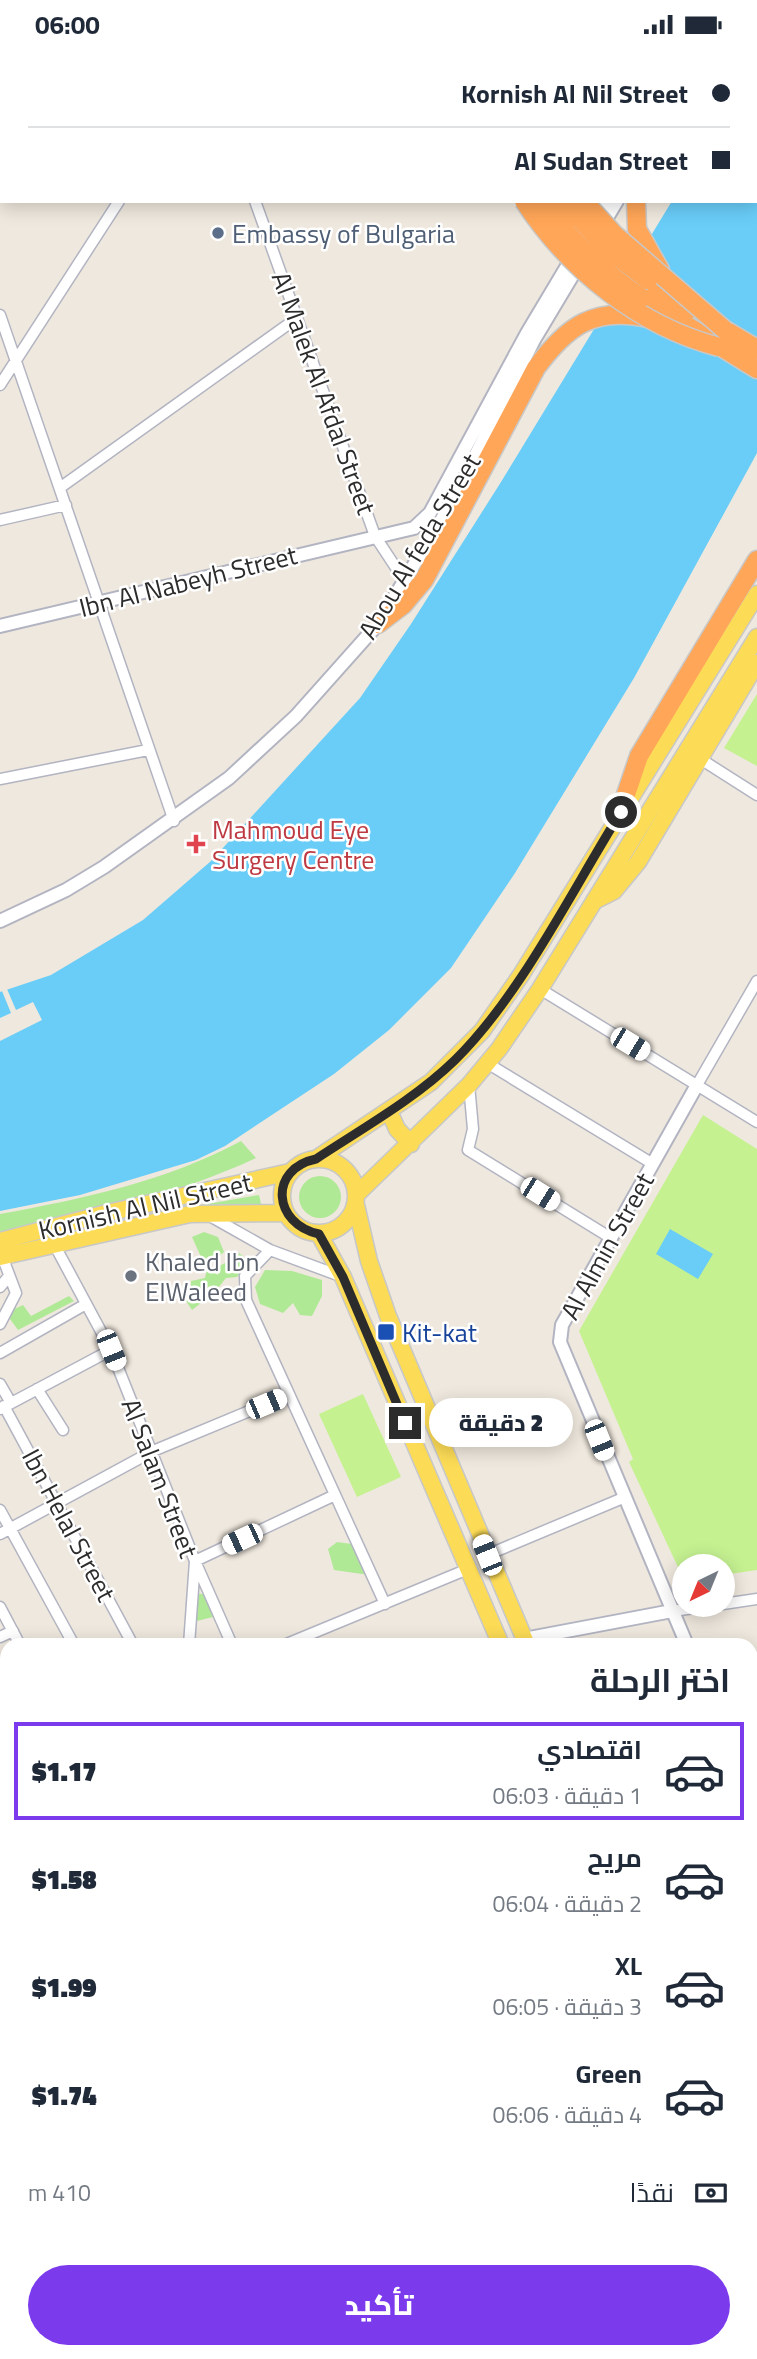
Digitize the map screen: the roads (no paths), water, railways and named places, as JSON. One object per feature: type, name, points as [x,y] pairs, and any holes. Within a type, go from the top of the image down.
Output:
[{"type":"highway","points":[[525,203],[554,242],[576,265],[649,318],[694,340],[723,339]]},
{"type":"highway","points":[[546,203],[574,241],[600,267],[642,298],[723,339],[757,349]]},
{"type":"highway","points":[[565,203],[587,230],[626,265],[723,339],[757,369]]},
{"type":"highway","points":[[586,203],[615,235],[667,279],[723,339]]},
{"type":"highway","points":[[636,203],[637,229],[667,279]]},
{"type":"highway","points":[[378,624],[403,605],[424,580],[536,368],[556,341],[588,320],[618,314],[649,318]]},
{"type":"highway","points":[[621,812],[639,755],[757,560]]},
{"type":"main road","points":[[757,594],[521,975],[482,1031],[431,1081],[316,1159],[298,1165],[290,1172],[282,1192],[286,1213],[306,1231],[319,1234],[343,1226],[356,1199],[469,1086],[487,1063],[540,989],[757,637]]},
{"type":"main road","points":[[592,903],[614,891],[626,879],[757,663]]},
{"type":"main road","points":[[389,1111],[397,1129],[411,1144]]},
{"type":"main road","points":[[316,1159],[339,1164],[348,1172],[369,1261],[388,1316],[523,1638]]},
{"type":"main road","name":"Kornish Al Nil Street","points":[[1,1251],[107,1213],[290,1172]]},
{"type":"main road","name":"Kornish Al Nil Street","points":[[1,1251],[54,1244],[205,1213],[286,1213]]},
{"type":"main road","points":[[319,1234],[343,1277],[498,1638]]},
{"type":"street","points":[[0,385],[118,203]]},
{"type":"street","name":"Al Malek Al Afdal Street","points":[[256,203],[375,536],[404,580]]},
{"type":"street","points":[[531,336],[605,203]]},
{"type":"street","points":[[531,336],[616,203]]},
{"type":"street","points":[[0,315],[174,821]]},
{"type":"street","points":[[61,487],[297,318]]},
{"type":"street","name":"Abou Al feda Street","points":[[375,536],[414,528],[430,513],[531,336]]},
{"type":"street","name":"Abou Al feda Street","points":[[0,921],[66,890],[174,821],[261,752],[378,624],[448,509],[531,336]]},
{"type":"street","points":[[0,520],[66,505]]},
{"type":"street","name":"Ibn Al Nabeyh Street","points":[[0,626],[375,536]]},
{"type":"street","points":[[0,779],[148,750]]},
{"type":"street","points":[[699,758],[757,795]]},
{"type":"street","points":[[697,1085],[757,981]]},
{"type":"street","points":[[540,989],[757,1122]]},
{"type":"street","points":[[487,1063],[653,1164]]},
{"type":"street","name":"Al Almin Street","points":[[672,1611],[560,1342],[562,1325],[697,1085]]},
{"type":"street","points":[[469,1086],[473,1129],[468,1150],[611,1238]]},
{"type":"street","points":[[205,1213],[270,1250],[343,1277]]},
{"type":"street","name":"Al Salam Street","points":[[54,1244],[111,1350],[195,1561],[190,1638]]},
{"type":"street","points":[[270,1250],[245,1276],[246,1300],[385,1604]]},
{"type":"street","points":[[0,1324],[16,1298],[1,1251]]},
{"type":"street","points":[[0,1287],[9,1276]]},
{"type":"street","points":[[0,1353],[86,1304]]},
{"type":"street","points":[[5,1406],[111,1350]]},
{"type":"street","name":"Ibn Helal Street","points":[[0,1384],[5,1406],[129,1638]]},
{"type":"street","points":[[37,1389],[63,1430]]},
{"type":"street","points":[[0,1534],[153,1451],[288,1395]]},
{"type":"street","points":[[229,1638],[195,1561],[335,1495]]},
{"type":"street","points":[[487,1555],[623,1498]]},
{"type":"street","points":[[0,1510],[70,1638]]},
{"type":"street","points":[[301,1638],[468,1569]]},
{"type":"street","points":[[735,1602],[757,1599]]},
{"type":"street","points":[[0,1607],[16,1638]]},
{"type":"street","points":[[544,1638],[672,1611]]},
{"type":"street","name":"Al Almin Street","points":[[675,1617],[684,1638]]},
{"type":"street","points":[[0,1637],[13,1631]]},
{"type":"water","points":[[671,203],[757,203],[757,453],[634,678],[515,873],[451,968],[389,1030],[334,1074],[225,1146],[196,1160],[80,1195],[0,1211],[0,992],[51,975],[143,920],[211,861],[360,698],[411,624]]},
{"type":"water","points":[[670,1229],[713,1254],[698,1279],[656,1254]]},
{"type":"place","name":"Embassy of Bulgaria","points":[[218,233]]},
{"type":"place","name":"Mahmoud Eye Surgery Centre","points":[[196,844]]},
{"type":"place","name":"Khaled Ibn ElWaleed","points":[[131,1276]]},
{"type":"place","name":"Kit-kat","points":[[386,1332]]}]
